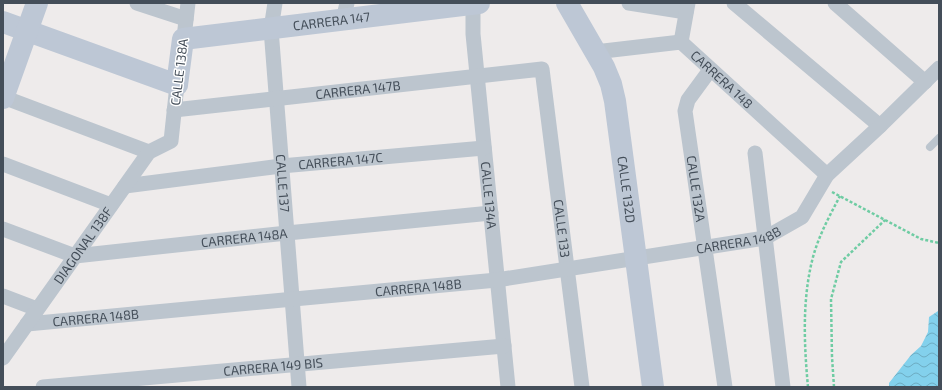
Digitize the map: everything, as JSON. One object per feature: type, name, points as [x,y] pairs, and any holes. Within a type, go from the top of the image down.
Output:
[{"type":"street","points":[[37,3],[3,97],[149,152]]},
{"type":"street","name":"CARRERA 147","points":[[137,3],[184,29],[270,29],[345,11],[475,3]]},
{"type":"street","name":"CALLE 138A","points":[[149,152],[171,142],[188,3]]},
{"type":"street","name":"CALLE 137","points":[[275,3],[270,29],[299,387]]},
{"type":"street","name":"CALLE 134A","points":[[475,3],[473,34],[508,387]]},
{"type":"street","name":"CALLE 132D","points":[[567,3],[604,67],[611,84],[615,101],[653,387]]},
{"type":"street","points":[[629,3],[687,7],[681,42]]},
{"type":"street","points":[[734,3],[880,126]]},
{"type":"street","points":[[835,3],[925,82]]},
{"type":"street","points":[[3,22],[178,85]]},
{"type":"street","name":"CARRERA 148","points":[[595,52],[681,42],[823,181]]},
{"type":"street","points":[[823,181],[939,68]]},
{"type":"street","name":"CARRERA 147B","points":[[174,110],[542,69]]},
{"type":"street","name":"CALLE 133","points":[[542,69],[582,387]]},
{"type":"street","name":"CALLE 132A","points":[[710,70],[688,100],[685,111],[725,387]]},
{"type":"street","name":"CARRERA 147C","points":[[125,186],[281,166],[484,148]]},
{"type":"street","name":"DIAGONAL 138F","points":[[3,357],[149,152]]},
{"type":"street","points":[[755,153],[783,387]]},
{"type":"street","points":[[3,164],[111,205]]},
{"type":"street","name":"CARRERA 148B","points":[[27,324],[497,280],[765,238],[802,217],[823,181]]},
{"type":"street","name":"CARRERA 148A","points":[[3,229],[75,256],[491,212]]},
{"type":"street","name":"CARRERA 148B","points":[[3,296],[38,309]]},
{"type":"street","name":"CARRERA 149 BIS","points":[[42,387],[114,384],[297,364],[504,346]]},
{"type":"lane","points":[[930,147],[939,138]]},
{"type":"path","points":[[823,181],[840,196],[921,239],[939,243]]},
{"type":"path","points":[[808,387],[804,350],[805,300],[813,257],[824,228],[840,196]]},
{"type":"path","points":[[834,387],[831,299],[841,262],[885,220]]},
{"type":"water","points":[[938,311],[939,387],[889,387],[889,383],[911,355],[921,346],[928,332],[929,317]]}]
